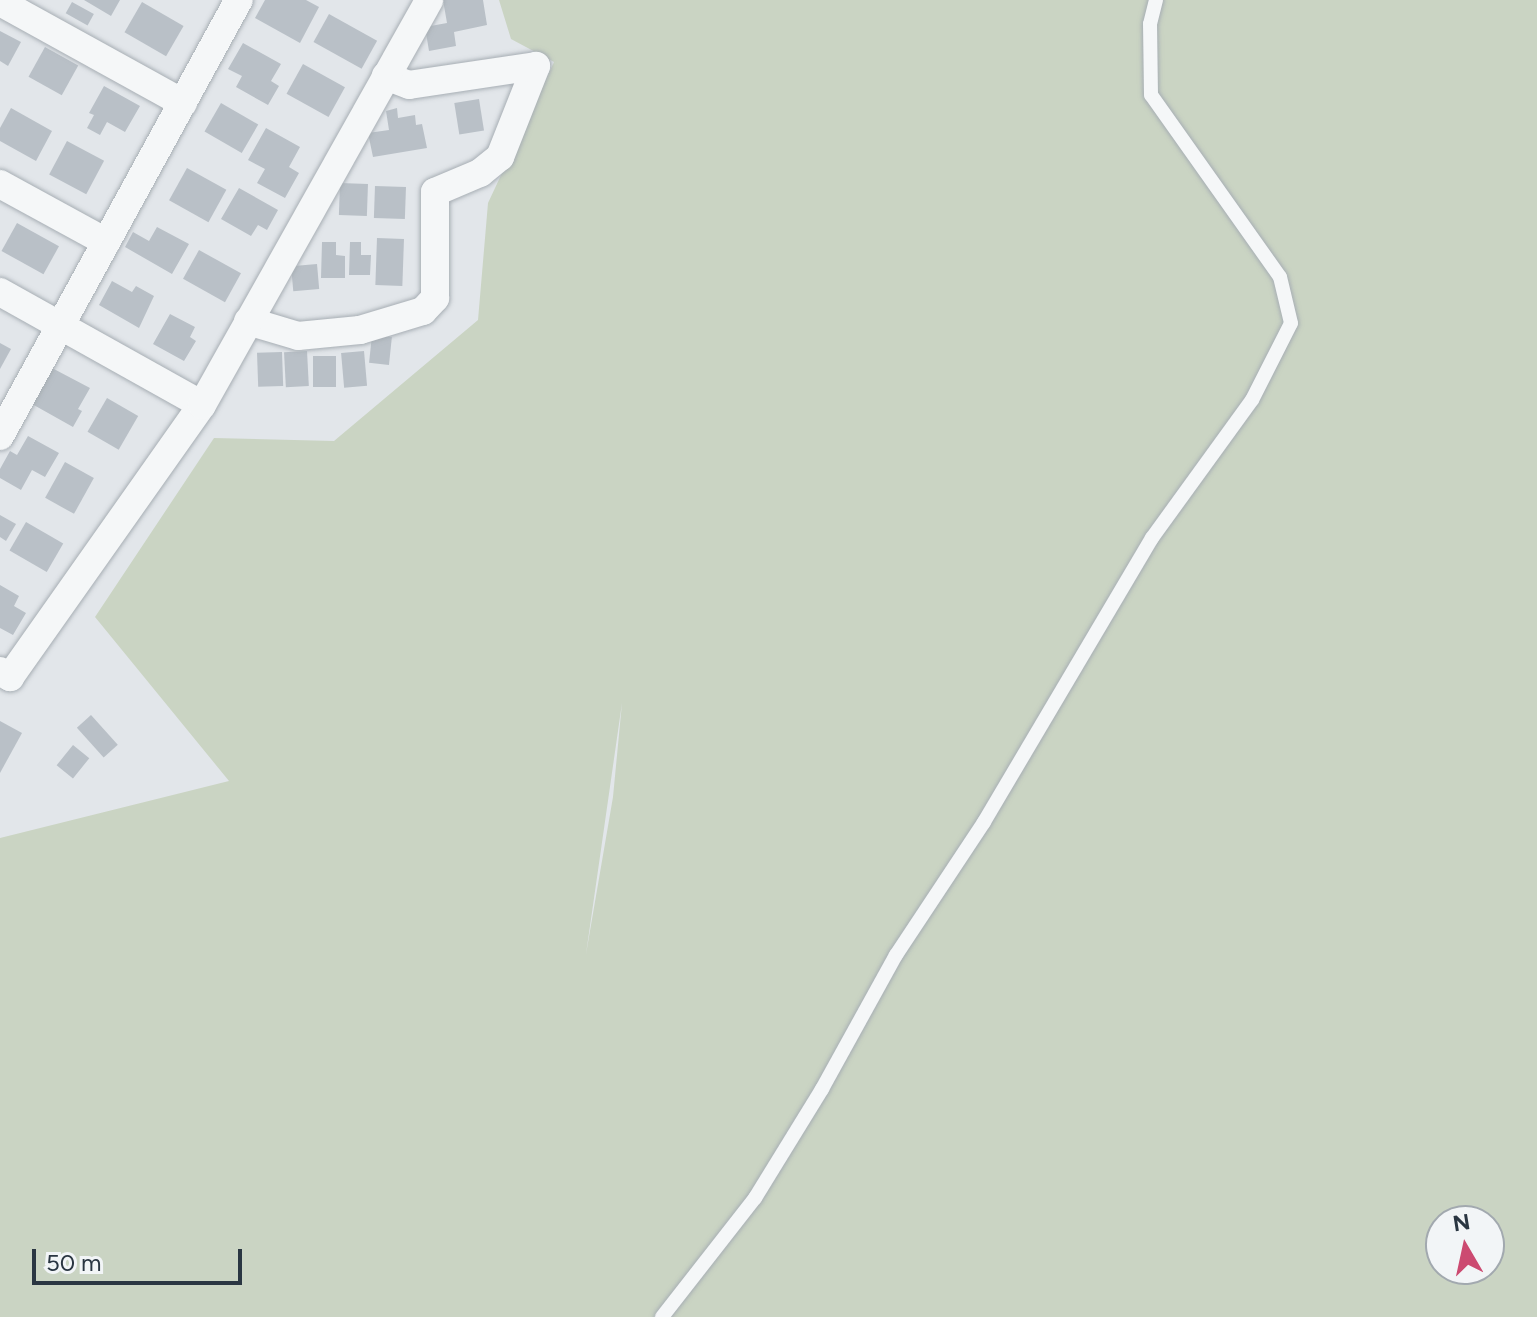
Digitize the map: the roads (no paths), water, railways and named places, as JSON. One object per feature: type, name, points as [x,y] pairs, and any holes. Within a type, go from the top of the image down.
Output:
[{"type":"street","points":[[0,436],[239,0]]},
{"type":"street","points":[[0,671],[10,677],[202,405],[429,0]]},
{"type":"street","points":[[0,2],[183,103]]},
{"type":"street","points":[[248,321],[298,336],[360,330],[423,311],[435,298],[435,192],[480,173],[500,157],[536,66],[409,85],[386,76]]},
{"type":"street","points":[[0,184],[106,242]]},
{"type":"street","points":[[0,292],[202,405]]},
{"type":"lane","points":[[662,1317],[755,1198],[822,1089],[896,955],[984,822],[1152,538],[1252,400],[1291,323],[1280,277],[1151,95],[1150,24],[1156,0]]}]
